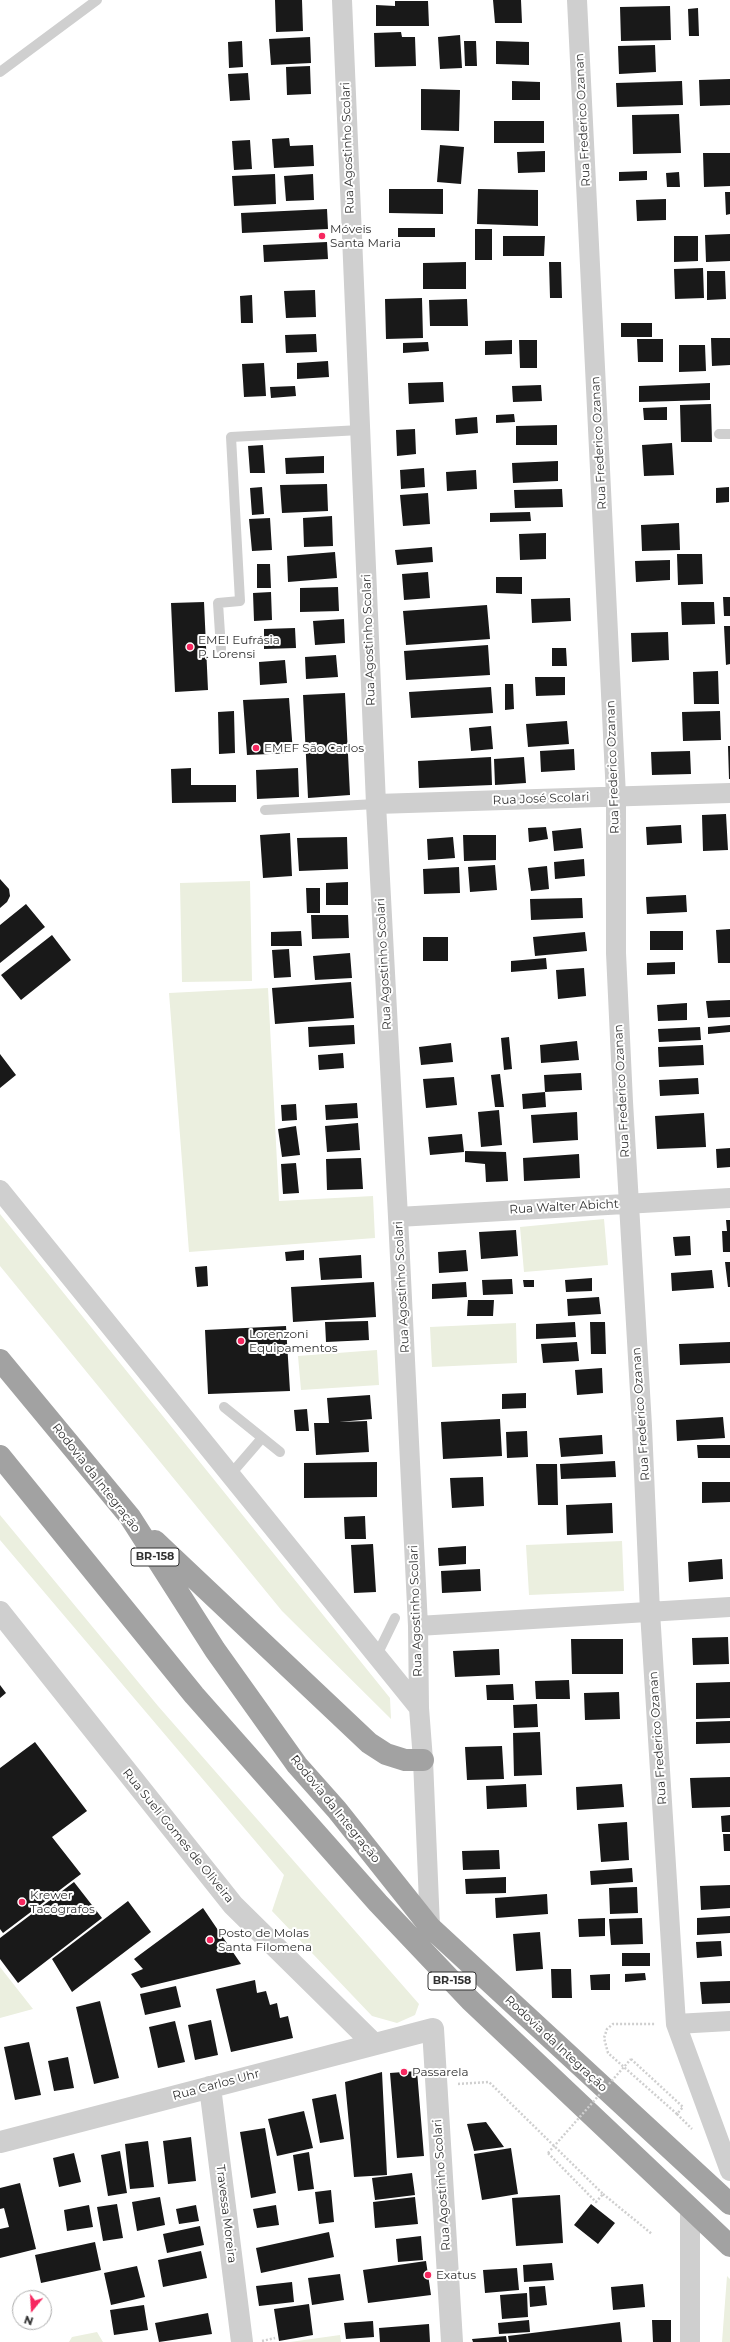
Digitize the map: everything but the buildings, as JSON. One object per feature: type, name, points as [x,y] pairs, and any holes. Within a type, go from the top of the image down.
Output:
[{"type":"highway","name":"Rodovia da Integração","points":[[0,1360],[130,1517],[215,1650],[297,1765],[337,1810],[430,1927],[730,2204]]},
{"type":"highway","name":"BR-158","points":[[0,1456],[194,1695],[378,1903],[470,2000],[730,2246]]},
{"type":"highway","points":[[130,1517],[369,1743],[386,1754],[404,1760],[423,1760]]},
{"type":"street","name":"Rua Agostinho Scolari","points":[[342,0],[376,804],[418,1626],[419,1708],[423,1760],[430,1927]]},
{"type":"street","name":"Rua Frederico Ozanan","points":[[577,0],[616,796],[616,953],[628,1204],[642,1426],[650,1612],[676,2024],[730,2171]]},
{"type":"street","name":"Rua José Scolari","points":[[376,804],[730,792]]},
{"type":"street","points":[[0,1190],[376,1657],[419,1708]]},
{"type":"street","name":"Rua Walter Abicht","points":[[398,1217],[730,1198]]},
{"type":"street","points":[[418,1626],[730,1607]]},
{"type":"street","name":"Rua Sueli Gomes de Oliveira","points":[[0,1612],[233,1905],[374,2044]]},
{"type":"street","points":[[676,2024],[730,2021]]},
{"type":"street","name":"Rua Agostinho Scolari","points":[[433,2029],[452,2342]]},
{"type":"street","name":"Rua Carlos Uhr","points":[[0,2142],[433,2029]]},
{"type":"street","name":"Travessa Moreira","points":[[210,2087],[242,2342]]},
{"type":"street","points":[[690,2208],[690,2342]]},
{"type":"lane","points":[[0,72],[97,0]]},
{"type":"lane","points":[[221,649],[218,603],[240,601],[231,437],[360,430]]},
{"type":"lane","points":[[719,434],[730,434]]},
{"type":"lane","points":[[265,810],[376,804]]},
{"type":"lane","points":[[224,1407],[280,1452]]},
{"type":"lane","points":[[230,1475],[262,1438]]},
{"type":"lane","points":[[376,1657],[395,1618]]},
{"type":"path","points":[[676,2024],[613,2024],[607,2029],[604,2038],[608,2053],[695,2132]]},
{"type":"path","points":[[603,2194],[596,2202],[548,2153],[631,2059],[684,2107],[676,2114]]},
{"type":"path","points":[[436,2086],[489,2082],[603,2194],[652,2234]]},
{"type":"path","points":[[259,2342],[275,2338]]},
{"type":"green space","points":[[250,881],[252,981],[182,982],[180,883]]},
{"type":"green space","points":[[268,988],[279,1201],[373,1196],[375,1238],[189,1252],[169,993]]},
{"type":"green space","points":[[0,1214],[390,1698],[391,1719],[282,1611],[0,1266]]},
{"type":"green space","points":[[604,1219],[608,1265],[524,1272],[520,1227]]},
{"type":"green space","points":[[516,1323],[517,1363],[432,1367],[430,1327]]},
{"type":"green space","points":[[377,1350],[379,1385],[301,1390],[298,1356]]},
{"type":"green space","points":[[0,1515],[158,1706],[419,2004],[415,2015],[397,2023],[372,2016],[272,1911],[284,1875],[0,1540]]},
{"type":"green space","points":[[622,1541],[624,1591],[529,1595],[526,1545]]},
{"type":"green space","points":[[0,1967],[33,2009],[0,2018]]},
{"type":"green space","points":[[727,2276],[730,2279],[730,2342],[722,2342]]},
{"type":"green space","points":[[97,2332],[103,2342],[69,2342],[72,2337]]},
{"type":"green space","points":[[340,2335],[341,2342],[290,2342]]},
{"type":"place","name":"Móveis Santa Maria","points":[[322,236]]},
{"type":"place","name":"EMEI Eufrásia P. Lorensi","points":[[190,647]]},
{"type":"place","name":"EMEF São Carlos","points":[[256,748]]},
{"type":"place","name":"Lorenzoni Equipamentos","points":[[241,1341]]},
{"type":"place","name":"Krewer Tacógrafos","points":[[22,1902]]},
{"type":"place","name":"Posto de Molas Santa Filomena","points":[[210,1940]]},
{"type":"place","name":"Passarela","points":[[404,2072]]},
{"type":"place","name":"Exatus","points":[[428,2275]]}]
